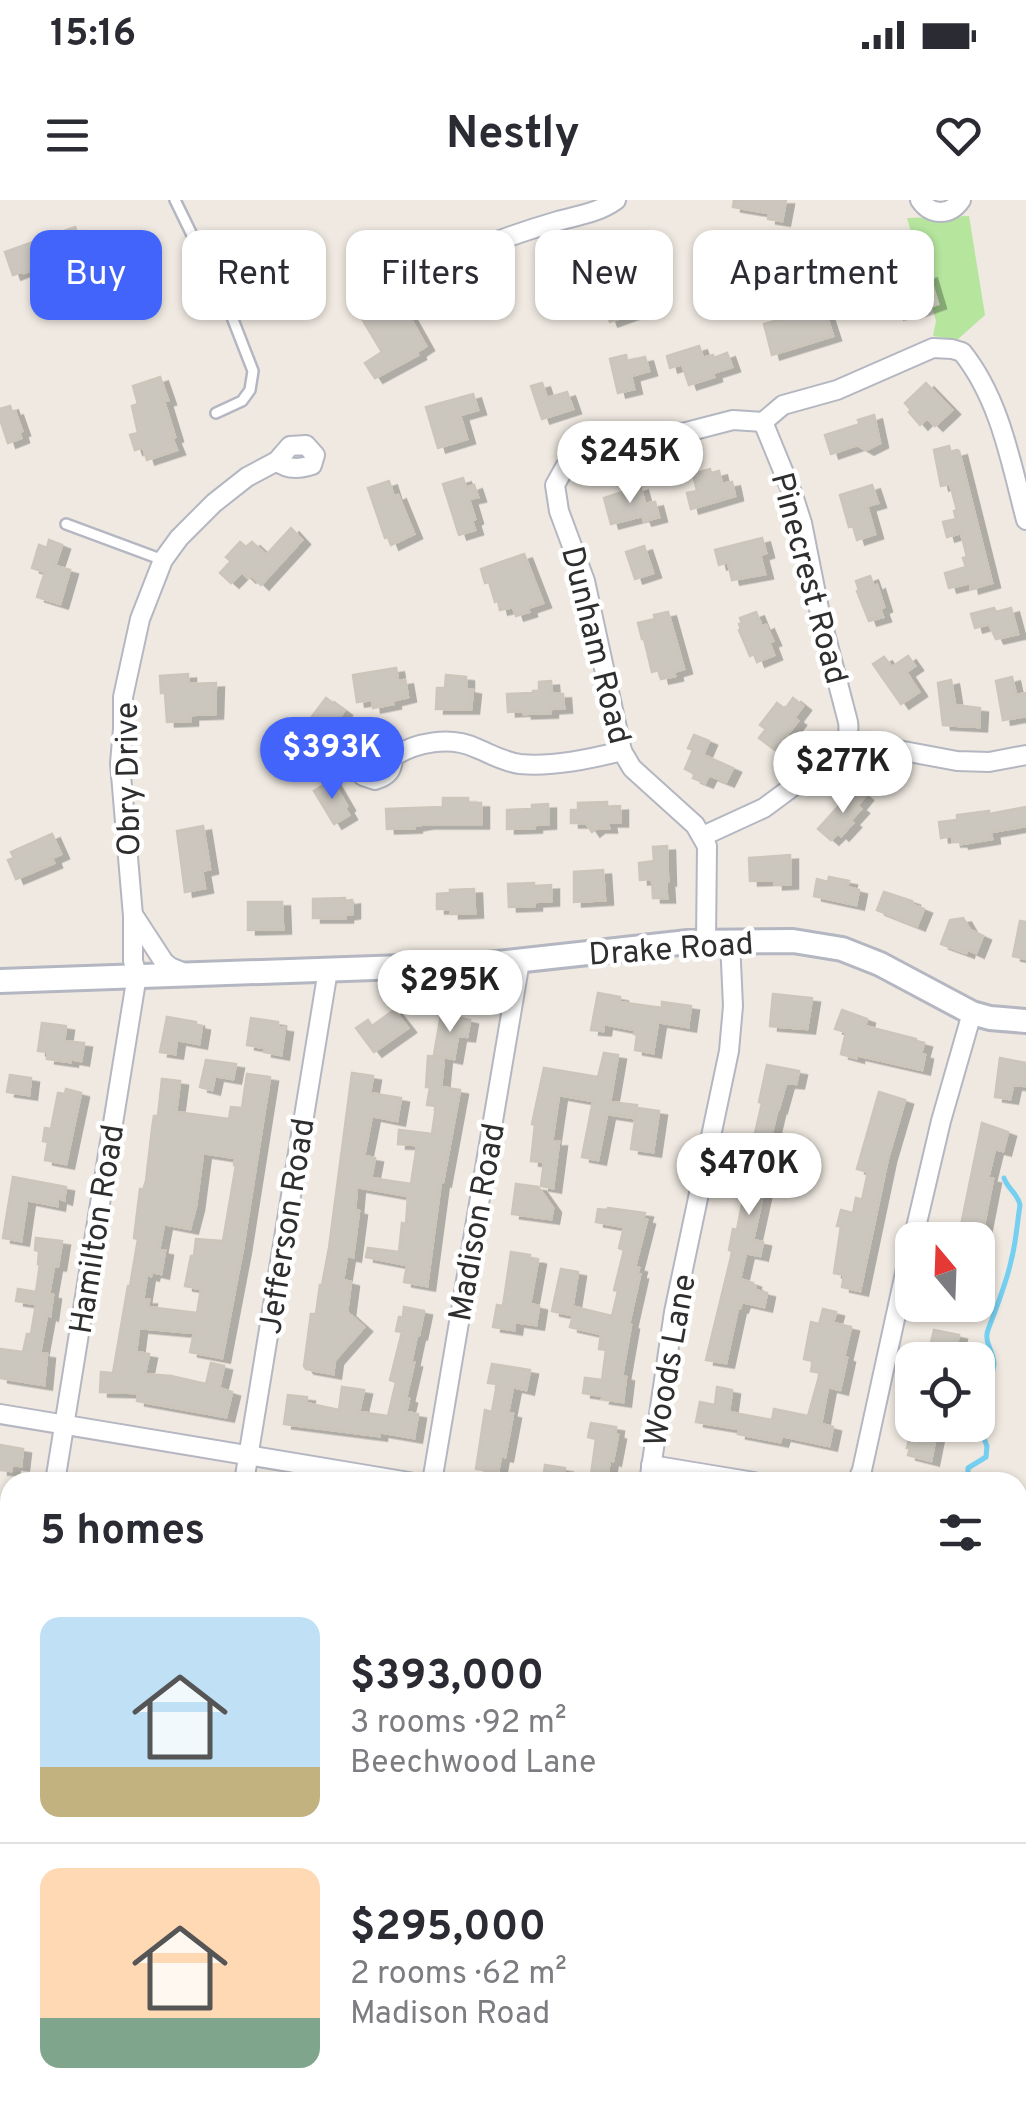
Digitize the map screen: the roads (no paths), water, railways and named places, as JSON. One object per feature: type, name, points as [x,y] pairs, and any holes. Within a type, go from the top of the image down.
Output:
[{"type":"street","points":[[515,235],[598,211],[616,200]]},
{"type":"street","points":[[920,200],[930,210],[942,213],[952,210],[960,200]]},
{"type":"street","points":[[763,422],[783,405],[837,390],[933,348],[962,352],[1000,424],[1026,520]]},
{"type":"street","name":"Dunham Road","points":[[702,836],[695,825],[632,768],[622,751],[586,581],[558,511],[555,485],[565,468],[594,451],[640,444],[733,420],[763,422]]},
{"type":"street","name":"Pinecrest Road","points":[[763,422],[802,523],[848,722],[846,744]]},
{"type":"street","name":"Obry Drive","points":[[137,975],[121,786],[122,697],[140,619],[163,560],[178,538],[247,477],[277,462]]},
{"type":"street","points":[[393,757],[409,746],[458,742],[517,764],[622,751]]},
{"type":"street","points":[[706,942],[708,846],[702,836],[764,808],[846,744],[956,762],[989,762],[1026,755]]},
{"type":"street","name":"Obry Drive","points":[[134,916],[164,962],[187,974]]},
{"type":"street","name":"Woods Lane","points":[[650,1472],[674,1312],[729,1051],[733,1006],[730,941]]},
{"type":"street","name":"Drake Road","points":[[0,981],[520,961],[706,942],[793,941],[842,949],[880,964],[972,1012],[1026,1021]]},
{"type":"street","name":"Madison Road","points":[[434,1472],[520,961]]},
{"type":"street","name":"Jefferson Road","points":[[246,1472],[328,970]]},
{"type":"street","name":"Hamilton Road","points":[[57,1472],[137,975]]},
{"type":"street","points":[[917,1222],[972,1012]]},
{"type":"street","points":[[861,1472],[895,1321]]},
{"type":"street","points":[[0,1414],[347,1472]]},
{"type":"lane","points":[[175,200],[232,317],[253,371],[250,390],[242,402],[216,413]]},
{"type":"lane","points":[[66,524],[163,560]]},
{"type":"waterway","points":[[987,1342],[1009,1270],[1020,1205],[1004,1178]]},
{"type":"waterway","points":[[968,1472],[968,1468],[986,1457],[985,1442]]}]
